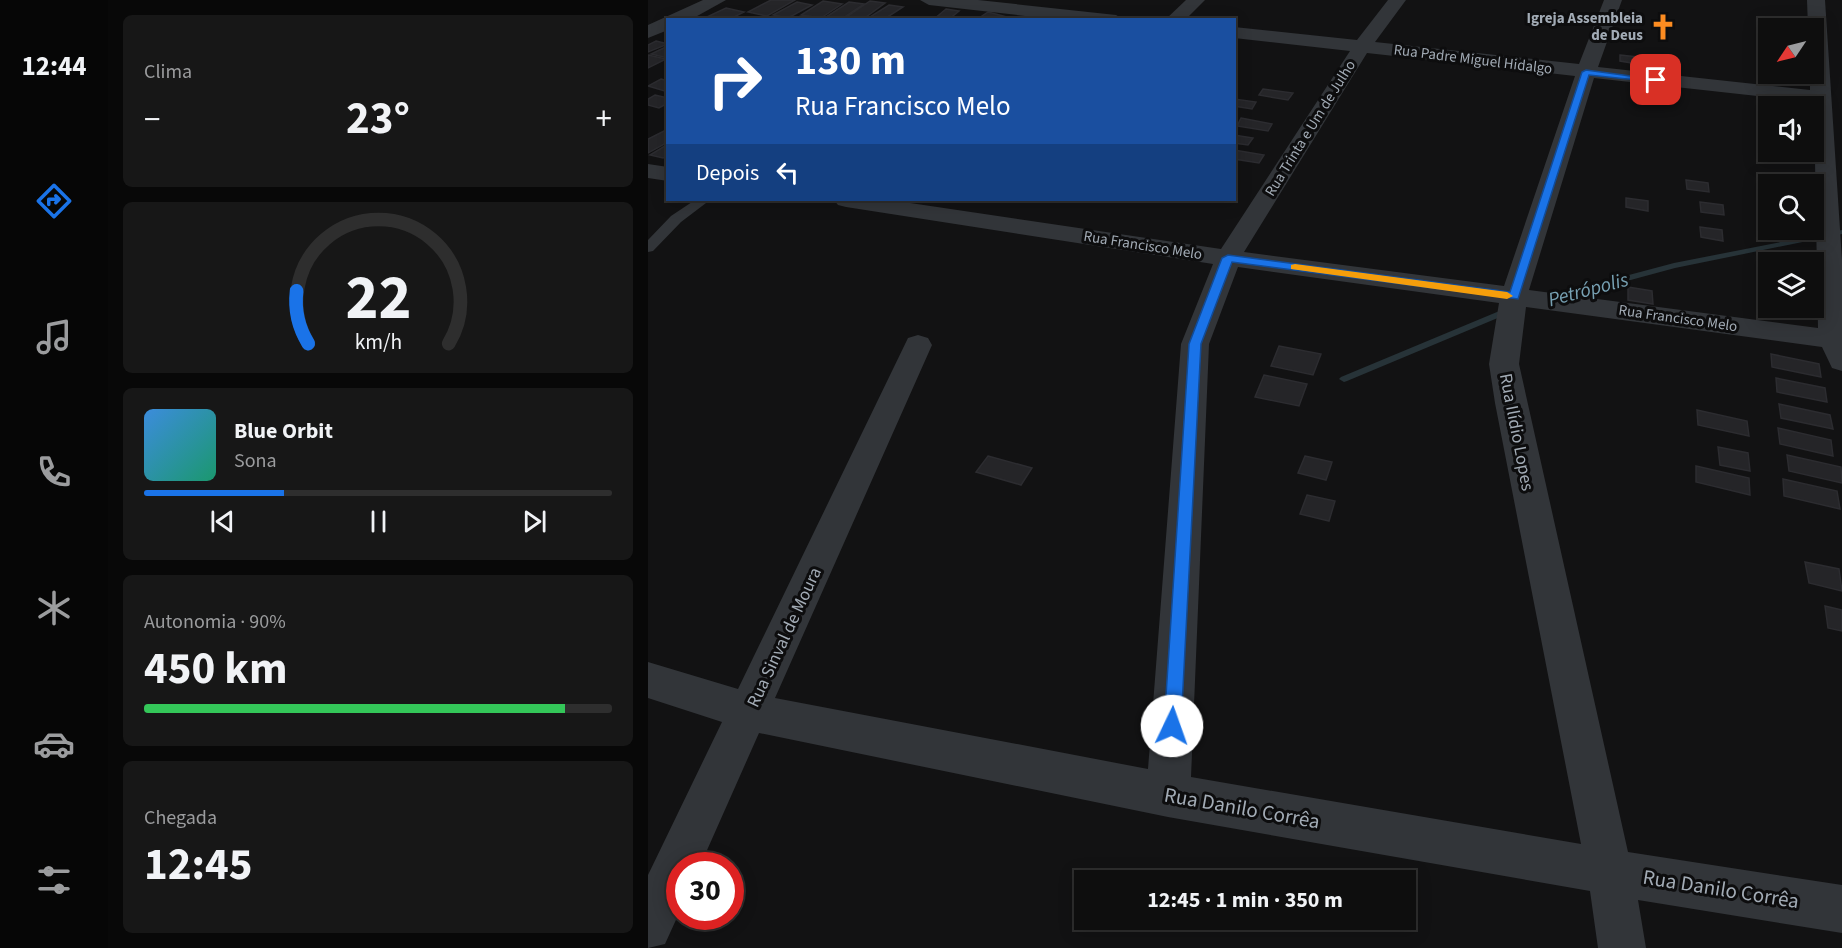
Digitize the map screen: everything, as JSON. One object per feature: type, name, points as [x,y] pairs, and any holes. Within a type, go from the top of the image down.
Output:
[{"type":"street","points":[[679,18],[717,0]]},
{"type":"street","points":[[929,0],[985,3],[1101,18]]},
{"type":"street","points":[[1176,18],[1196,0]]},
{"type":"street","name":"Rua Trinta e Um de Julho","points":[[1168,795],[1195,344],[1228,258],[1362,46],[1397,0]]},
{"type":"street","name":"Rua Ilídio Lopes","points":[[1612,0],[1586,72],[1514,297],[1504,364],[1509,403],[1610,872],[1622,948]]},
{"type":"street","points":[[1816,0],[1818,96]]},
{"type":"street","points":[[963,18],[985,3]]},
{"type":"street","points":[[648,32],[666,24]]},
{"type":"street","name":"Rua Padre Miguel Hidalgo","points":[[1236,32],[1809,96]]},
{"type":"street","points":[[1823,162],[1837,350]]},
{"type":"street","points":[[648,171],[666,174]]},
{"type":"street","name":"Rua Francisco Melo","points":[[861,201],[954,207],[1228,258],[1514,297],[1837,350]]},
{"type":"street","name":"Rua Sinval de Moura","points":[[648,927],[918,345]]},
{"type":"street","name":"Rua Danilo Corrêa","points":[[648,680],[749,712],[1168,795],[1610,872],[1842,909]]},
{"type":"lane","points":[[648,248],[676,219],[702,201]]},
{"type":"building","points":[[771,0],[795,0],[767,16],[748,12]]},
{"type":"building","points":[[823,1],[842,4],[821,18],[801,15]]},
{"type":"building","points":[[870,1],[885,3],[865,18],[845,18]]},
{"type":"building","points":[[797,2],[812,5],[788,18],[773,15]]},
{"type":"building","points":[[849,2],[864,4],[843,18],[825,18]]},
{"type":"building","points":[[889,5],[903,7],[886,18],[868,18]]},
{"type":"building","points":[[726,8],[744,12],[732,18],[709,16]]},
{"type":"building","points":[[946,9],[959,11],[950,18],[935,18]]},
{"type":"building","points":[[988,12],[1007,17],[1005,18],[979,18]]},
{"type":"building","points":[[656,41],[666,44],[648,52],[648,45]]},
{"type":"building","points":[[666,47],[666,58],[651,54]]},
{"type":"building","points":[[648,55],[666,59],[648,68]]},
{"type":"building","points":[[1620,55],[1638,57],[1638,64],[1620,61]]},
{"type":"building","points":[[661,79],[666,80],[666,91],[648,86]]},
{"type":"building","points":[[1263,89],[1293,93],[1288,100],[1259,95]]},
{"type":"building","points":[[655,95],[666,98],[666,104],[659,108],[648,105],[648,99]]},
{"type":"building","points":[[1236,99],[1256,102],[1252,109],[1236,106]]},
{"type":"building","points":[[1241,118],[1272,124],[1268,131],[1237,126]]},
{"type":"building","points":[[666,130],[666,143],[648,153],[648,139]]},
{"type":"building","points":[[1236,135],[1253,138],[1248,145],[1236,143]]},
{"type":"building","points":[[666,145],[666,157],[650,155]]},
{"type":"building","points":[[1236,150],[1264,155],[1259,163],[1236,159]]},
{"type":"building","points":[[1686,180],[1708,183],[1709,192],[1687,189]]},
{"type":"building","points":[[1626,198],[1648,201],[1648,211],[1626,207]]},
{"type":"building","points":[[1700,202],[1723,205],[1724,215],[1701,212]]},
{"type":"building","points":[[1700,227],[1722,230],[1723,241],[1701,237]]},
{"type":"building","points":[[1628,287],[1652,291],[1653,304],[1628,300]]},
{"type":"building","points":[[1279,346],[1321,354],[1313,375],[1271,366]]},
{"type":"building","points":[[1771,354],[1819,364],[1821,377],[1772,367]]},
{"type":"building","points":[[1264,375],[1307,384],[1299,406],[1255,397]]},
{"type":"building","points":[[1776,378],[1825,388],[1827,402],[1777,392]]},
{"type":"building","points":[[1779,404],[1830,415],[1833,429],[1781,418]]},
{"type":"building","points":[[1697,410],[1747,421],[1749,436],[1698,425]]},
{"type":"building","points":[[1778,428],[1831,440],[1833,456],[1780,444]]},
{"type":"building","points":[[1718,447],[1748,453],[1750,471],[1720,465]]},
{"type":"building","points":[[1787,455],[1841,467],[1842,483],[1789,471]]},
{"type":"building","points":[[988,456],[1032,468],[1021,485],[976,472]]},
{"type":"building","points":[[1305,456],[1332,462],[1326,480],[1298,473]]},
{"type":"building","points":[[1696,466],[1749,478],[1750,495],[1696,482]]},
{"type":"building","points":[[1783,479],[1837,491],[1840,509],[1784,496]]},
{"type":"building","points":[[1307,495],[1335,501],[1329,521],[1300,514]]},
{"type":"building","points":[[1805,562],[1839,569],[1842,591],[1809,583]]},
{"type":"building","points":[[1825,606],[1842,610],[1842,631],[1828,628]]},
{"type":"waterway","name":"Petrópolis","points":[[1553,298],[1674,266],[1842,232]]},
{"type":"waterway","name":"Petrópolis","points":[[1344,379],[1509,310]]},
{"type":"slow traffic","points":[[1295,267],[1507,296]]},
{"type":"place","name":"Igreja Assembleia de Deus","points":[[1663,27]]},
{"type":"route","points":[[1172,726],[1195,344],[1228,258],[1514,297],[1586,72],[1656,80]]}]
